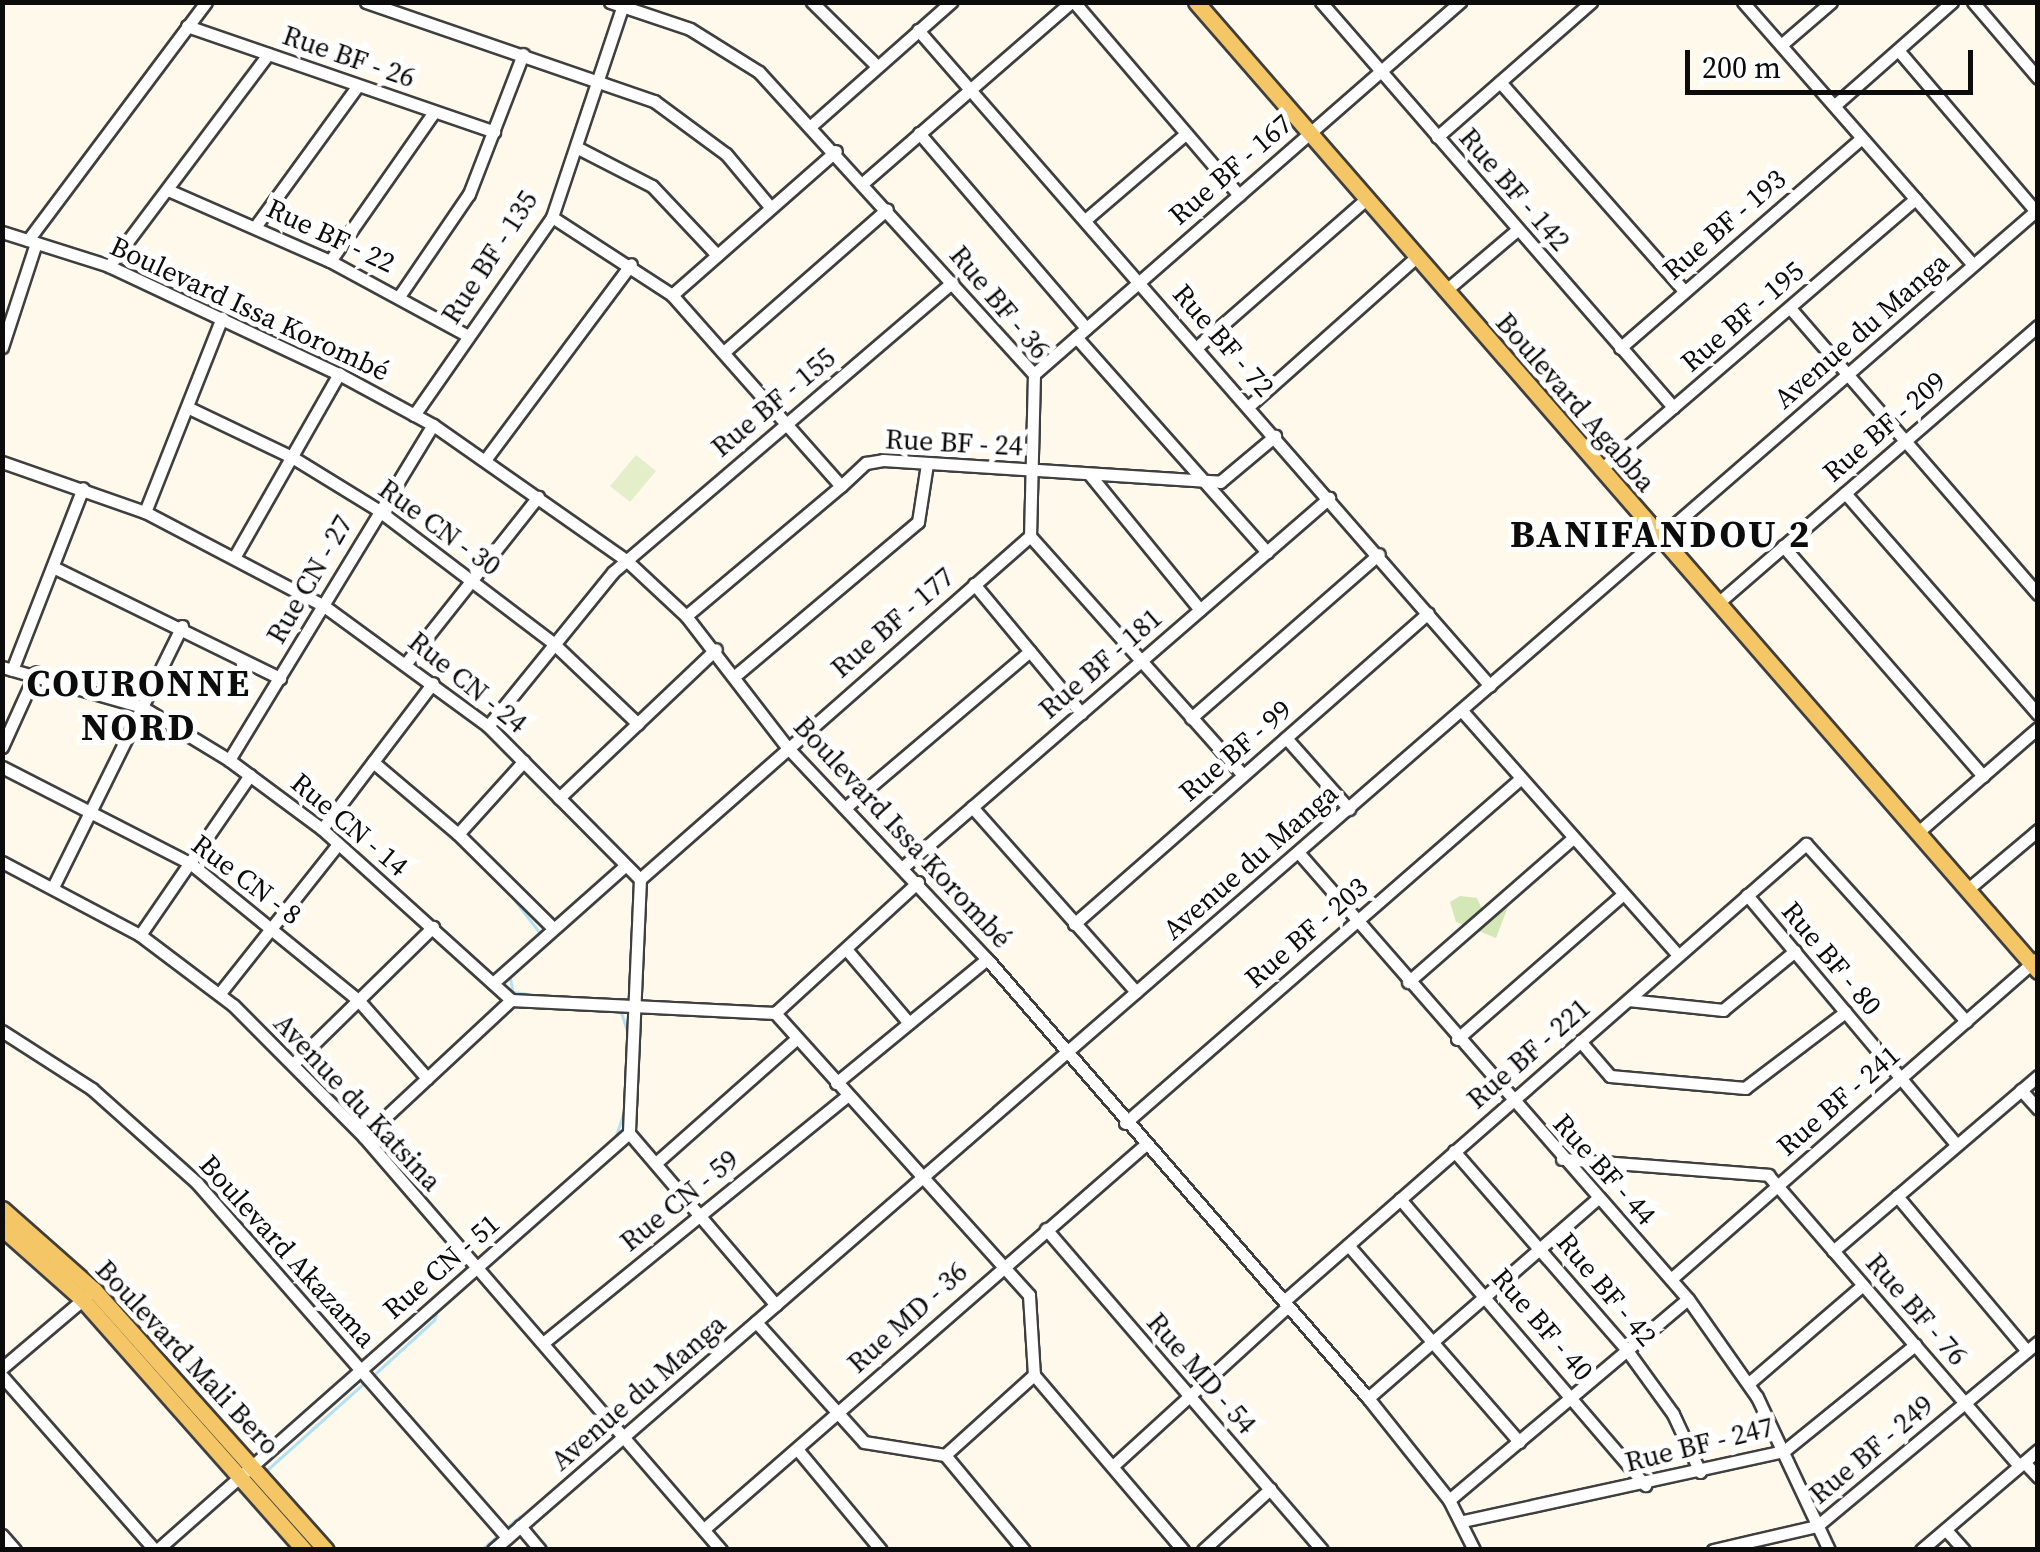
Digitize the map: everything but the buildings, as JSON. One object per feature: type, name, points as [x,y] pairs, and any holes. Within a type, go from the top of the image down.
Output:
[{"type":"main road","name":"Boulevard Agabba","points":[[1196,2],[1600,470],[2035,964]]},
{"type":"main road","name":"Boulevard Mali Bero","points":[[2,1209],[256,1467],[326,1550]]},
{"type":"main road","name":"Boulevard Mali Bero","points":[[2,1228],[89,1295],[304,1550]]},
{"type":"street","points":[[2,346],[32,242],[206,2]]},
{"type":"street","points":[[366,2],[598,82],[684,120],[726,154],[771,208]]},
{"type":"street","points":[[812,2],[877,66]]},
{"type":"street","points":[[812,124],[950,2]]},
{"type":"street","points":[[864,182],[1072,2],[1239,195]]},
{"type":"street","name":"Rue BF - 167","points":[[1034,374],[1460,2]]},
{"type":"street","points":[[1437,137],[1592,2]]},
{"type":"street","points":[[1743,2],[1973,265]]},
{"type":"street","points":[[1781,46],[1831,2]]},
{"type":"street","points":[[1834,105],[1952,2]]},
{"type":"street","points":[[1973,2],[2038,78]]},
{"type":"street","name":"Rue BF - 135","points":[[414,415],[552,217],[598,82],[619,4]]},
{"type":"street","name":"Rue BF - 36","points":[[619,4],[725,48],[812,124],[1034,374],[1030,536]]},
{"type":"street","name":"Rue BF - 142","points":[[1329,5],[1380,72],[1673,407]]},
{"type":"street","name":"Rue BF - 26","points":[[188,26],[494,132]]},
{"type":"street","name":"Rue BF - 72","points":[[918,30],[1379,554],[1490,686]]},
{"type":"street","points":[[1898,50],[2037,212]]},
{"type":"street","points":[[109,266],[268,54]]},
{"type":"street","points":[[400,296],[469,194],[522,54]]},
{"type":"street","points":[[1500,82],[1684,291]]},
{"type":"street","points":[[255,227],[358,85]]},
{"type":"street","points":[[330,261],[434,112]]},
{"type":"street","points":[[920,133],[1081,333],[1267,552]]},
{"type":"street","points":[[1084,220],[1184,135]]},
{"type":"street","name":"Rue BF - 193","points":[[1620,348],[1862,138]]},
{"type":"street","points":[[576,147],[652,186],[717,255]]},
{"type":"street","points":[[672,295],[836,151]]},
{"type":"street","name":"Rue BF - 22","points":[[168,190],[330,261],[468,336]]},
{"type":"street","points":[[1197,348],[1366,199]]},
{"type":"street","name":"Rue BF - 195","points":[[1600,470],[1915,199]]},
{"type":"street","points":[[725,351],[887,208]]},
{"type":"street","name":"Avenue du Manga","points":[[494,1550],[2037,212]]},
{"type":"street","points":[[552,217],[631,264],[672,295],[789,422],[841,486]]},
{"type":"street","points":[[1445,291],[1516,230]]},
{"type":"street","name":"Boulevard Issa Korombé","points":[[2,232],[109,266],[340,374],[432,425],[626,560],[686,616],[736,675],[786,746],[987,958],[1064,1054],[1368,1398],[1449,1500],[1463,1521],[1474,1550]]},
{"type":"street","points":[[1249,406],[1416,258]]},
{"type":"street","points":[[485,460],[631,264]]},
{"type":"street","name":"Rue BF - 155","points":[[488,726],[626,560],[952,282]]},
{"type":"street","points":[[1790,308],[2038,594]]},
{"type":"street","points":[[145,512],[222,318]]},
{"type":"street","name":"Rue BF - 209","points":[[1718,603],[2038,326]]},
{"type":"street","points":[[235,556],[340,374]]},
{"type":"street","name":"Rue CN - 30","points":[[187,407],[292,457],[378,510],[554,643],[638,724]]},
{"type":"street","name":"Rue CN - 27","points":[[229,760],[432,425]]},
{"type":"street","points":[[1208,483],[1228,479],[1275,436]]},
{"type":"street","name":"Rue BF - 24","points":[[686,616],[875,460],[1208,483]]},
{"type":"street","name":"Rue CN - 24","points":[[2,462],[145,512],[324,606],[407,662],[488,726],[640,879]]},
{"type":"street","points":[[736,675],[918,522],[926,506],[927,464]]},
{"type":"street","points":[[1090,474],[1200,610]]},
{"type":"street","points":[[7,668],[53,567],[83,488]]},
{"type":"street","points":[[1845,493],[2038,714]]},
{"type":"street","points":[[407,662],[538,497]]},
{"type":"street","name":"Rue BF - 181","points":[[903,867],[1329,498]]},
{"type":"street","points":[[1030,536],[1244,775]]},
{"type":"street","name":"Rue BF - 177","points":[[640,879],[786,746],[1030,536]]},
{"type":"street","points":[[1784,546],[1983,776]]},
{"type":"street","points":[[1191,718],[1379,554]]},
{"type":"street","points":[[53,567],[182,626],[280,678]]},
{"type":"street","points":[[974,584],[1082,712]]},
{"type":"street","name":"Rue BF - 99","points":[[1074,924],[1428,613]]},
{"type":"street","points":[[54,884],[182,626]]},
{"type":"street","points":[[559,798],[716,650]]},
{"type":"street","points":[[846,807],[1030,651]]},
{"type":"street","name":"Rue CN - 14","points":[[7,668],[36,672],[142,708],[229,760],[322,829],[511,1000]]},
{"type":"street","points":[[2,747],[36,672]]},
{"type":"street","points":[[322,829],[433,682]]},
{"type":"street","points":[[1463,712],[1678,956]]},
{"type":"street","points":[[1917,833],[2038,728]]},
{"type":"street","points":[[1286,738],[1348,808]]},
{"type":"street","points":[[458,834],[524,761]]},
{"type":"street","points":[[373,762],[458,834],[553,928]]},
{"type":"street","name":"Rue CN - 8","points":[[2,767],[92,808],[190,863],[275,928],[359,1002],[427,1078]]},
{"type":"street","points":[[140,934],[250,775]]},
{"type":"street","name":"Rue BF - 203","points":[[1126,1123],[1520,780]]},
{"type":"street","points":[[972,808],[1136,992]]},
{"type":"street","points":[[1968,889],[2038,830]]},
{"type":"street","points":[[1408,982],[1573,838]]},
{"type":"street","points":[[220,993],[338,844]]},
{"type":"street","name":"Rue BF - 221","points":[[1115,1464],[1348,1244],[1806,844],[1966,1021]]},
{"type":"street","name":"Rue BF - 44","points":[[1298,852],[1510,1102],[1688,1299],[1749,1383],[1829,1550]]},
{"type":"street","name":"Avenue du Katsina","points":[[2,862],[54,884],[140,934],[220,993],[364,1137],[475,1270],[627,1436],[721,1550]]},
{"type":"street","points":[[492,983],[625,866]]},
{"type":"street","points":[[640,879],[630,1134],[776,1305]]},
{"type":"street","points":[[775,1014],[918,882]]},
{"type":"street","points":[[1456,1039],[1623,894]]},
{"type":"street","name":"Rue BF - 80","points":[[1747,896],[1957,1144]]},
{"type":"street","points":[[293,1064],[433,927]]},
{"type":"street","points":[[846,949],[908,1023]]},
{"type":"street","points":[[1628,1000],[1723,1010],[1794,951]]},
{"type":"street","points":[[836,1083],[987,958]]},
{"type":"street","name":"Rue BF - 241","points":[[1671,1280],[2035,964]]},
{"type":"street","points":[[364,1137],[511,1000],[775,1014],[1030,1299],[1034,1376],[1115,1464],[1183,1550]]},
{"type":"street","points":[[1580,1042],[1610,1076],[1745,1088],[1845,1012]]},
{"type":"street","name":"Boulevard Akazama","points":[[2,1030],[92,1088],[146,1134],[507,1538]]},
{"type":"street","points":[[657,1162],[796,1039]]},
{"type":"street","points":[[1833,1251],[2038,1076]]},
{"type":"street","points":[[2021,1090],[2038,1109]]},
{"type":"street","name":"Rue CN - 59","points":[[543,1344],[847,1096]]},
{"type":"street","name":"Rue CN - 51","points":[[156,1550],[256,1467],[360,1370],[630,1134]]},
{"type":"street","name":"Rue MD - 36","points":[[704,1529],[1001,1266],[1146,1144]]},
{"type":"street","name":"Rue BF - 42","points":[[1454,1152],[1626,1349],[1673,1414],[1700,1472]]},
{"type":"street","points":[[1562,1160],[1768,1175],[1777,1185]]},
{"type":"street","name":"Rue BF - 76","points":[[1777,1185],[1965,1404],[2038,1478]]},
{"type":"street","points":[[1897,1196],[2027,1351]]},
{"type":"street","name":"Rue BF - 40","points":[[1400,1199],[1572,1395],[1645,1485]]},
{"type":"street","points":[[1368,1398],[1598,1200]]},
{"type":"street","name":"Rue MD - 54","points":[[1046,1228],[1322,1550]]},
{"type":"street","points":[[1348,1244],[1519,1442]]},
{"type":"street","points":[[1749,1383],[1863,1285]]},
{"type":"street","points":[[2,1368],[89,1295]]},
{"type":"street","points":[[1449,1500],[1688,1299]]},
{"type":"street","points":[[756,1322],[861,1440],[945,1455],[1020,1548]]},
{"type":"street","name":"Rue BF - 249","points":[[1713,1550],[1816,1526],[2038,1342]]},
{"type":"street","name":"Rue BF - 247","points":[[1463,1521],[1645,1485],[1784,1451],[1915,1345]]},
{"type":"street","points":[[2,1376],[156,1550]]},
{"type":"street","points":[[945,1455],[1034,1376]]},
{"type":"street","points":[[797,1448],[881,1550]]},
{"type":"street","points":[[1921,1550],[2038,1450]]},
{"type":"street","points":[[1202,1550],[1270,1489]]},
{"type":"street","points":[[520,1526],[540,1550]]},
{"type":"street","points":[[1946,1530],[1964,1550]]},
{"type":"street","points":[[3,1536],[15,1550]]},
{"type":"green space","points":[[636,455],[656,471],[630,502],[610,486]]},
{"type":"green space","points":[[1460,896],[1477,898],[1486,918],[1496,914],[1497,904],[1509,904],[1496,938],[1456,922],[1450,902]]},
{"type":"waterway","points":[[420,809],[430,818]]},
{"type":"waterway","points":[[455,838],[483,867]]},
{"type":"waterway","points":[[507,890],[541,934]]},
{"type":"waterway","points":[[510,976],[513,992],[542,996]]},
{"type":"waterway","points":[[621,1011],[628,1032]]},
{"type":"waterway","points":[[615,1139],[625,1109]]},
{"type":"waterway","points":[[376,1373],[434,1320],[437,1311]]},
{"type":"waterway","points":[[266,1471],[364,1383]]},
{"type":"waterway","points":[[507,1527],[519,1517]]},
{"type":"waterway","points":[[481,1550],[497,1536]]},
{"type":"district","name":"BANIFANDOU 2","points":[[1661,535]]},
{"type":"district","name":"COURONNE NORD","points":[[139,706]]}]
